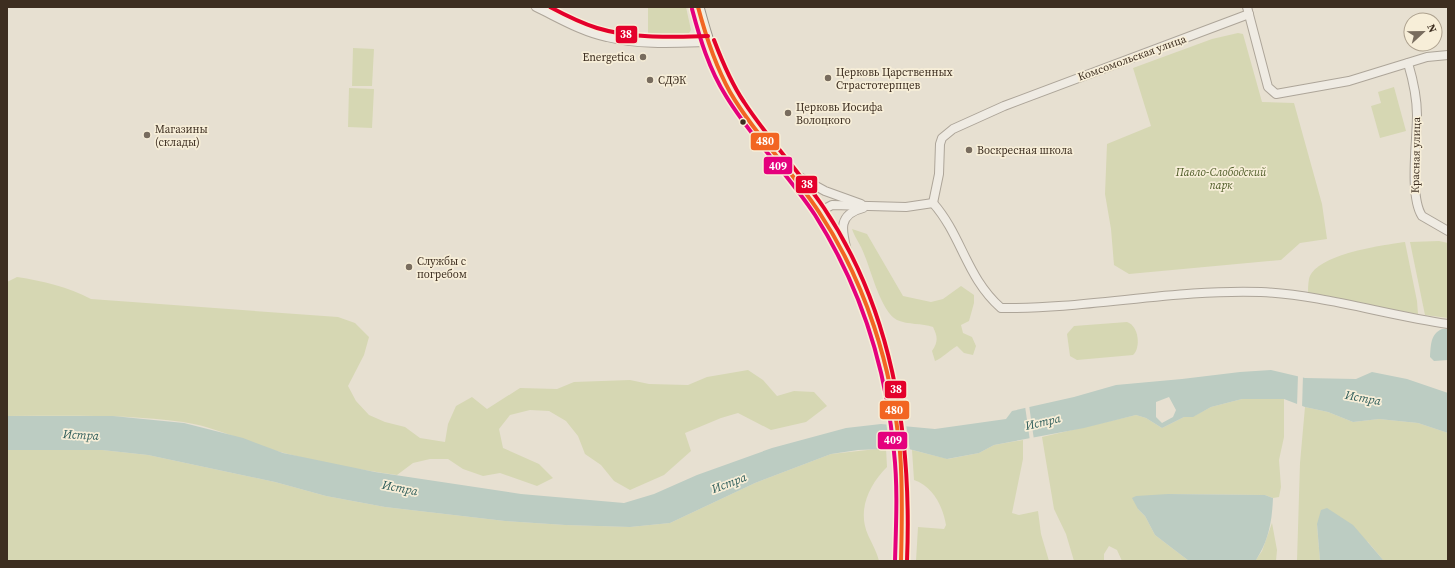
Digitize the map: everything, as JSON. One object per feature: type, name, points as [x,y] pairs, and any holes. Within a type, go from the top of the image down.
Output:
[{"type":"main road","points":[[698,7],[708,42],[721,74],[734,98],[819,212],[851,267],[870,315],[887,375],[894,407],[900,450],[902,521],[901,561]]},
{"type":"street","points":[[536,7],[585,30],[606,37],[644,42],[680,44],[708,42]]},
{"type":"street","name":"Комсомольская улица","points":[[933,203],[939,174],[940,144],[942,138],[953,129],[1004,106],[1248,10],[1268,87],[1276,94],[1349,81],[1435,55],[1448,55]]},
{"type":"street","name":"Красная улица","points":[[1408,63],[1414,83],[1417,113],[1415,198],[1422,216],[1448,231]]},
{"type":"street","points":[[788,170],[825,191],[869,207]]},
{"type":"street","points":[[819,212],[832,205],[906,207],[933,203],[946,218],[966,262],[978,281],[1001,308],[1054,307],[1205,294],[1259,292],[1300,296],[1448,324]]},
{"type":"street","points":[[851,267],[844,241],[843,222],[849,214],[869,207]]},
{"type":"green space","points":[[648,7],[686,7],[691,30],[689,33],[648,34]]},
{"type":"green space","name":"Павло-Слободский парк","points":[[1238,33],[1243,34],[1262,102],[1294,103],[1322,204],[1327,239],[1300,243],[1281,260],[1129,274],[1114,265],[1111,229],[1105,194],[1107,144],[1151,126],[1133,68],[1212,39]]},
{"type":"green space","points":[[353,48],[374,49],[372,86],[352,86]]},
{"type":"green space","points":[[1394,87],[1406,131],[1380,138],[1371,106],[1381,103],[1378,92]]},
{"type":"green space","points":[[349,88],[374,89],[372,128],[348,127]]},
{"type":"green space","points":[[852,229],[867,234],[903,296],[931,302],[943,299],[961,286],[974,295],[974,303],[969,321],[961,325],[963,333],[972,337],[976,346],[973,355],[964,353],[957,346],[935,361],[932,351],[936,342],[936,334],[933,327],[901,322],[891,316],[881,300],[863,251]]},
{"type":"green space","points":[[1439,241],[1448,243],[1448,318],[1425,315],[1410,242]]},
{"type":"green space","points":[[1405,242],[1417,301],[1418,314],[1308,295],[1309,279],[1314,270],[1324,263],[1351,252]]},
{"type":"green space","points":[[17,277],[55,285],[91,299],[338,317],[355,323],[369,337],[364,355],[348,386],[356,401],[369,415],[385,422],[405,427],[420,438],[445,442],[448,424],[456,406],[472,397],[487,409],[520,388],[557,389],[574,382],[630,380],[649,384],[688,385],[707,377],[748,370],[763,380],[777,396],[794,391],[814,392],[827,406],[806,422],[771,430],[738,413],[721,418],[685,433],[691,451],[664,475],[630,490],[614,481],[601,465],[585,454],[578,436],[566,421],[549,411],[530,410],[510,415],[499,429],[503,448],[539,464],[553,478],[537,486],[500,473],[483,476],[463,469],[448,459],[430,459],[413,463],[397,475],[355,468],[271,450],[196,424],[161,419],[73,416],[7,416],[7,282]]},
{"type":"green space","points":[[1127,322],[1134,328],[1138,337],[1136,352],[1133,355],[1077,360],[1070,356],[1067,334],[1074,326]]},
{"type":"green space","points":[[1242,399],[1284,399],[1284,437],[1279,460],[1281,487],[1279,497],[1273,498],[1265,495],[1168,494],[1138,509],[1145,516],[1155,535],[1189,561],[1122,561],[1117,550],[1109,546],[1104,554],[1104,561],[1074,561],[1066,534],[1054,509],[1042,437],[1136,415],[1146,418],[1162,428],[1184,417],[1194,416],[1211,407]]},
{"type":"green space","points":[[1305,407],[1328,412],[1353,422],[1379,419],[1418,423],[1448,433],[1448,561],[1384,561],[1368,542],[1317,524],[1320,561],[1297,561],[1300,463]]},
{"type":"green space","points":[[1023,440],[1023,459],[1012,513],[1019,515],[1038,511],[1041,534],[1049,561],[916,561],[918,527],[944,529],[946,525],[940,504],[932,492],[921,483],[914,480],[912,450],[948,459],[979,453],[994,445]]},
{"type":"green space","points":[[886,448],[887,467],[870,490],[864,507],[865,526],[879,561],[7,561],[7,450],[102,450],[148,455],[275,482],[326,496],[385,507],[505,521],[630,527],[670,523],[755,483],[831,454]]},
{"type":"green space","points":[[1272,523],[1277,550],[1276,561],[1255,561],[1262,551]]},
{"type":"water","points":[[1442,329],[1448,329],[1448,360],[1434,361],[1430,357],[1433,337]]},
{"type":"water","name":"Истра","points":[[1271,370],[1305,378],[1356,379],[1372,372],[1407,379],[1448,393],[1448,433],[1418,423],[1379,419],[1353,422],[1328,412],[1305,407],[1284,399],[1242,399],[1211,407],[1193,417],[1184,417],[1162,428],[1146,418],[1136,415],[1084,428],[994,445],[979,453],[947,459],[905,448],[858,450],[831,454],[755,483],[670,523],[630,527],[505,521],[385,507],[326,496],[275,482],[148,455],[102,450],[7,450],[7,416],[113,416],[184,423],[243,438],[283,453],[375,472],[521,494],[624,503],[654,494],[697,475],[772,448],[846,428],[881,424],[935,429],[1006,419],[1012,411],[1074,397],[1116,385]],"holes":[[[1169,397],[1176,410],[1173,417],[1162,423],[1156,417],[1156,402]]]},
{"type":"water","points":[[1168,494],[1265,495],[1273,498],[1272,515],[1267,538],[1256,560],[1189,561],[1155,535],[1145,516],[1138,509],[1132,498],[1136,496]]},
{"type":"water","points":[[1327,508],[1353,525],[1384,561],[1320,561],[1317,524],[1321,510]]},
{"type":"pier","points":[[1298,374],[1303,375],[1302,409],[1297,406]]},
{"type":"pier","points":[[1029,405],[1034,440],[1030,441],[1025,406]]},
{"type":"pier","points":[[886,422],[906,424],[910,451],[890,450]]},
{"type":"transit line","name":"38","points":[[550,7],[585,24],[611,32],[638,36],[708,36]]},
{"type":"transit line","name":"480","points":[[698,7],[711,51],[730,92],[762,138],[819,212],[836,239],[863,297],[874,327],[891,389],[900,452],[902,479],[901,561]]},
{"type":"transit line","name":"409","points":[[692,9],[706,54],[720,86],[747,127],[815,215],[831,242],[858,299],[877,359],[885,390],[890,421],[896,479],[895,561]]},
{"type":"transit line","name":"38","points":[[714,40],[727,72],[739,95],[753,116],[824,208],[848,248],[867,290],[882,333],[894,378],[901,423],[906,469],[908,515],[907,561]]},
{"type":"place","name":"Energetica","points":[[643,57]]},
{"type":"place","name":"Церковь Царственных Страстотерпцев","points":[[828,78]]},
{"type":"place","name":"СДЭК","points":[[650,80]]},
{"type":"place","name":"Церковь Иосифа Волоцкого","points":[[788,113]]},
{"type":"place","name":"Магазины (склады)","points":[[147,135]]},
{"type":"place","name":"Воскресная школа","points":[[969,150]]},
{"type":"place","name":"Службы с погребом","points":[[409,267]]}]
